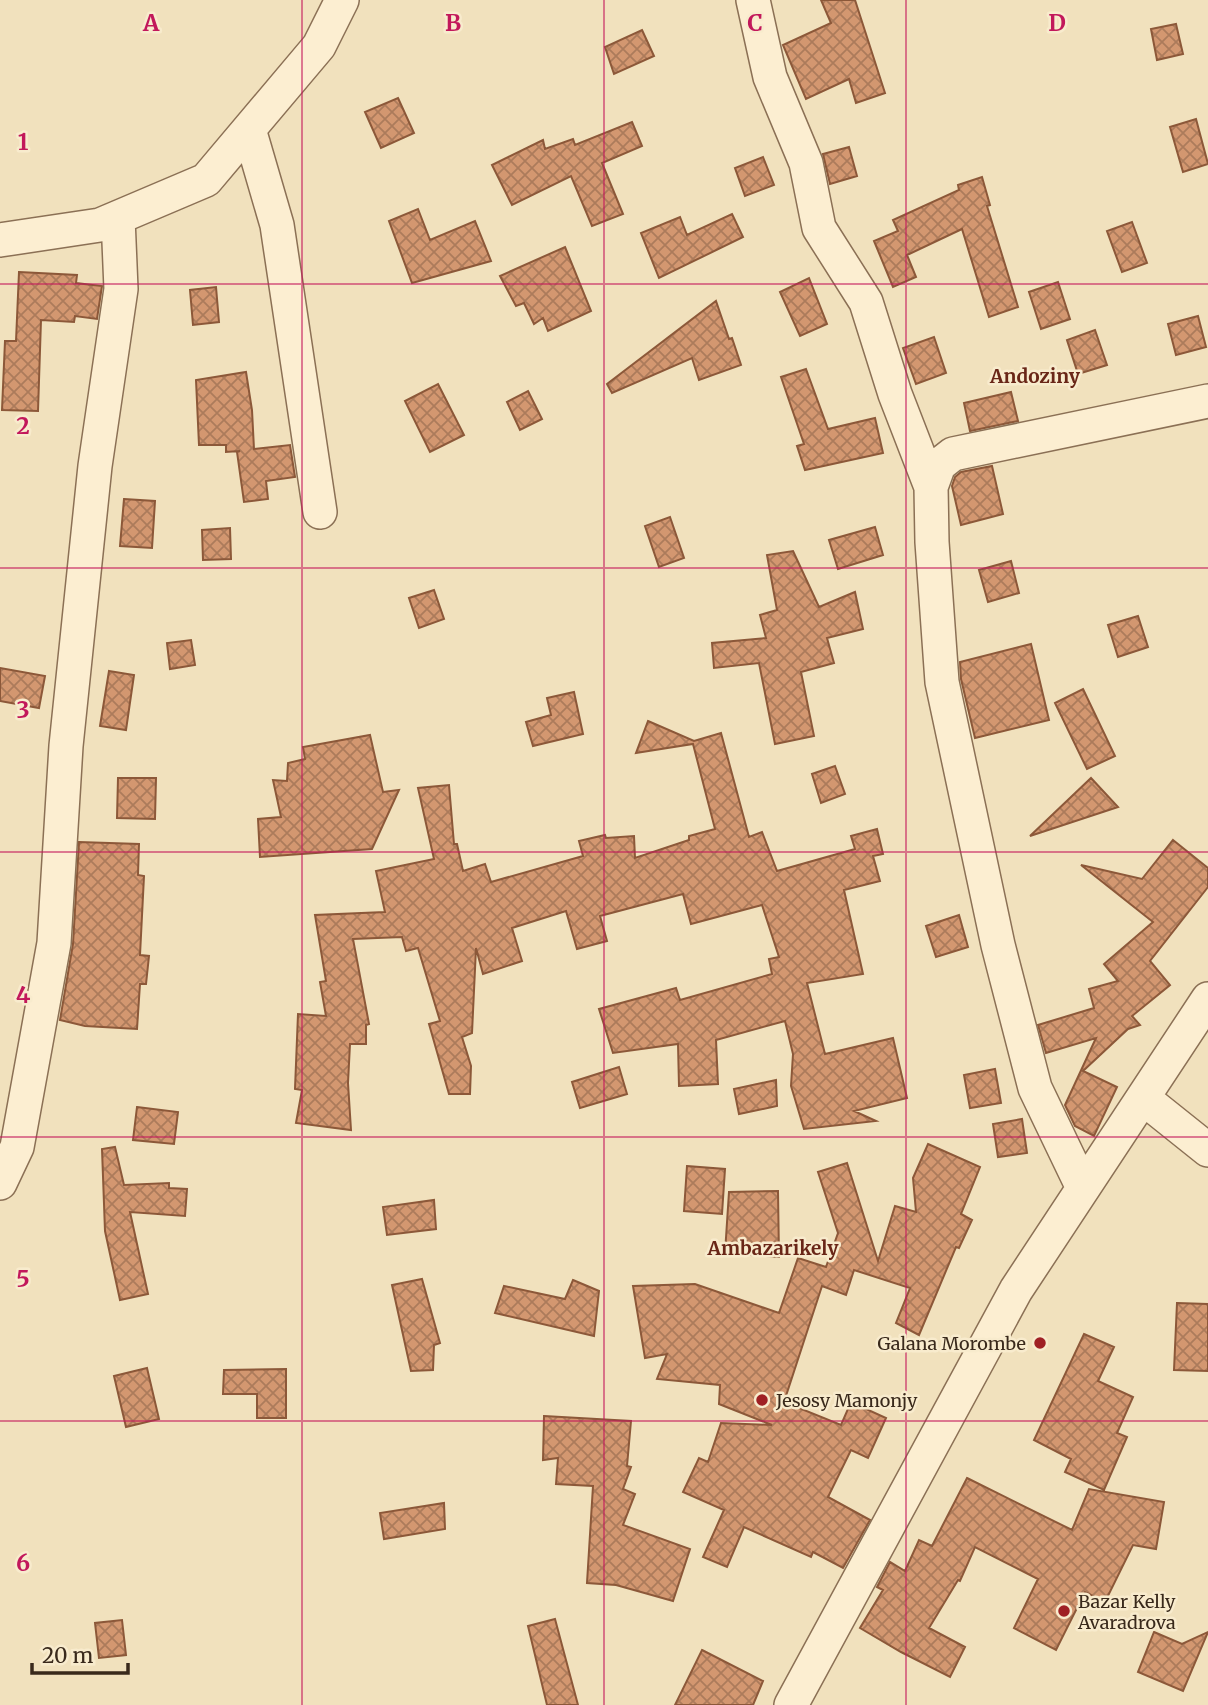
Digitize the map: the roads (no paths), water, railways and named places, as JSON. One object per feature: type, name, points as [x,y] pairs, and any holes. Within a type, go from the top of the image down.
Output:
[{"type":"street","points":[[0,240],[100,225],[206,180],[319,46],[342,0]]},
{"type":"street","points":[[753,0],[770,77],[806,163],[820,228],[866,302],[895,394],[931,487],[942,682],[998,945],[1035,1088],[1083,1188]]},
{"type":"street","points":[[249,130],[277,225],[320,512]]},
{"type":"street","points":[[0,1183],[17,1147],[54,943],[66,746],[95,466],[121,289],[118,218]]},
{"type":"street","points":[[931,487],[939,466],[953,454],[1208,401]]},
{"type":"street","points":[[791,1705],[1016,1290],[1208,999]]},
{"type":"street","points":[[1143,1098],[1208,1150]]},
{"type":"place","name":"Galana Morombe","points":[[1040,1343]]},
{"type":"place","name":"Jesosy Mamonjy","points":[[762,1400]]},
{"type":"place","name":"Bazar Kelly Avaradrova","points":[[1064,1611]]},
{"type":"district","name":"Andoziny","points":[[1035,376]]},
{"type":"district","name":"Ambazarikely","points":[[773,1248]]}]
